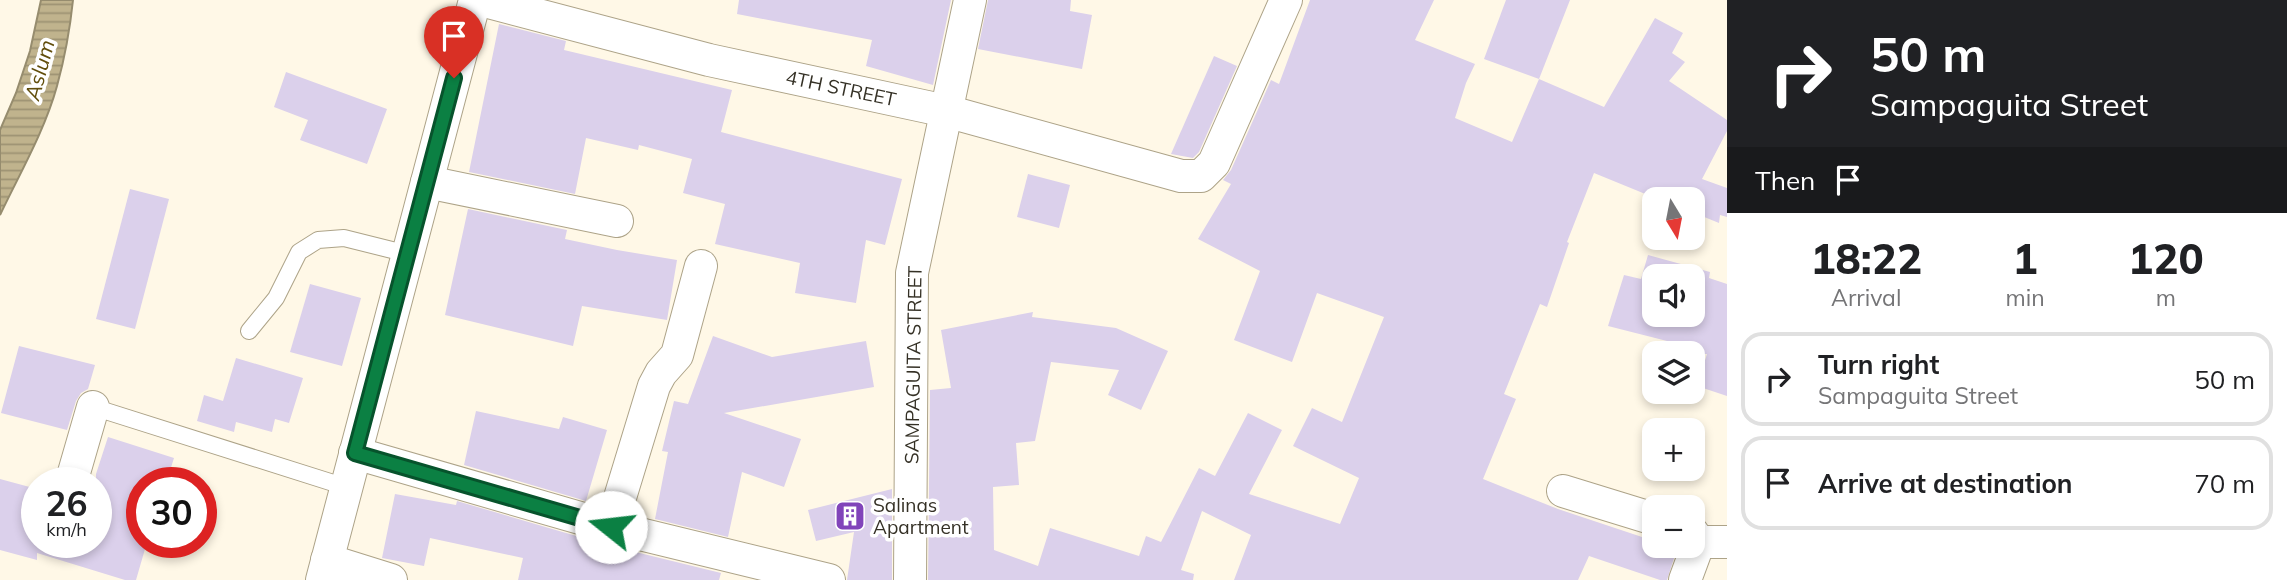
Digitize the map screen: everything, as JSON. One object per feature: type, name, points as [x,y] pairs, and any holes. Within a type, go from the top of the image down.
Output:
[{"type":"street","points":[[391,580],[324,570],[475,0]]},
{"type":"street","name":"4TH STREET","points":[[481,0],[709,60],[946,111],[1181,176],[1201,176],[1214,163],[1286,0]]},
{"type":"street","name":"SAMPAGUITA STREET","points":[[910,580],[912,273],[970,0]]},
{"type":"street","points":[[427,182],[617,220]]},
{"type":"street","points":[[611,527],[654,386],[661,373],[677,355],[701,266]]},
{"type":"street","points":[[76,467],[93,407]]},
{"type":"street","points":[[355,453],[611,527],[829,580]]},
{"type":"street","points":[[1563,491],[1642,515]]},
{"type":"lane","points":[[249,331],[276,299],[299,252],[318,240],[344,238],[408,254]]},
{"type":"lane","points":[[93,407],[346,487]]},
{"type":"water","name":"Aslum","points":[[41,0],[73,0],[67,43],[46,119],[0,215],[0,130],[30,51]]},
{"type":"building","points":[[739,0],[951,0],[933,85],[866,66],[872,40],[737,14]]},
{"type":"building","points":[[988,0],[1071,0],[1070,11],[1092,15],[1082,69],[978,49]]},
{"type":"building","points":[[1310,0],[1434,0],[1415,40],[1475,64],[1455,118],[1512,142],[1539,79],[1604,107],[1655,18],[1683,33],[1672,53],[1685,62],[1669,81],[1727,120],[1727,131],[1702,179],[1727,188],[1727,217],[1720,215],[1719,223],[1705,217],[1705,187],[1642,187],[1642,193],[1594,173],[1567,242],[1569,243],[1547,307],[1540,304],[1504,394],[1516,399],[1483,479],[1558,509],[1642,537],[1642,558],[1674,558],[1667,580],[1589,556],[1578,580],[1234,580],[1251,535],[1202,511],[1181,570],[1194,574],[1193,580],[928,580],[930,390],[951,388],[941,330],[1033,312],[1032,317],[1116,328],[1168,351],[1141,410],[1108,395],[1119,370],[1051,362],[1035,441],[1016,443],[1019,485],[993,487],[994,550],[1038,566],[1050,528],[1139,556],[1146,536],[1161,542],[1199,468],[1215,476],[1248,413],[1282,430],[1249,494],[1340,524],[1359,478],[1293,446],[1312,408],[1342,422],[1384,317],[1317,293],[1292,362],[1234,340],[1260,271],[1198,239],[1231,184],[1223,180],[1231,170],[1271,80],[1279,84]]},
{"type":"building","points":[[1506,0],[1570,0],[1539,79],[1484,59]]},
{"type":"building","points":[[499,24],[566,41],[564,50],[732,90],[721,132],[902,179],[885,245],[866,240],[856,303],[795,293],[800,263],[715,244],[725,204],[683,193],[692,159],[639,145],[638,150],[586,138],[575,194],[469,172]]},
{"type":"building","points":[[1214,56],[1237,66],[1199,152],[1193,158],[1171,154]]},
{"type":"building","points":[[286,72],[387,109],[367,164],[300,140],[308,120],[274,107]]},
{"type":"building","points":[[1028,174],[1070,185],[1059,228],[1017,217]]},
{"type":"building","points":[[130,189],[169,199],[135,329],[96,319]]},
{"type":"building","points":[[468,209],[567,230],[565,239],[677,260],[667,320],[582,306],[573,346],[445,315]]},
{"type":"building","points":[[1648,255],[1681,264],[1645,264]]},
{"type":"building","points":[[1705,271],[1710,272],[1709,278],[1727,284],[1727,396],[1705,389],[1705,341],[1667,341],[1608,326],[1624,275],[1641,279],[1642,276],[1642,327],[1705,327]]},
{"type":"building","points":[[310,284],[361,298],[342,366],[290,352]]},
{"type":"building","points":[[713,336],[772,357],[866,341],[874,387],[724,413],[801,439],[784,487],[742,472],[728,537],[655,519],[668,452],[662,451],[674,401],[688,404]]},
{"type":"building","points":[[19,346],[95,365],[88,389],[81,393],[76,401],[67,430],[1,413]]},
{"type":"building","points":[[236,358],[303,378],[289,423],[275,419],[272,432],[236,422],[234,432],[197,421],[204,395],[223,401]]},
{"type":"building","points":[[476,411],[559,429],[563,417],[607,430],[586,501],[464,465]]},
{"type":"building","points":[[108,437],[174,458],[171,467],[126,467],[126,558],[142,558],[136,580],[125,580],[53,558],[112,558],[112,467],[98,467]]},
{"type":"building","points":[[0,479],[21,485],[21,556],[0,550]]},
{"type":"building","points":[[892,489],[892,580],[847,580],[854,532],[816,541],[808,510]]},
{"type":"building","points":[[395,494],[456,505],[457,501],[607,545],[721,573],[719,580],[518,580],[523,558],[430,538],[424,566],[382,558]]},
{"type":"place","name":"Salinas Apartment","points":[[850,516]]},
{"type":"route","points":[[454,78],[355,453],[611,527]]}]
